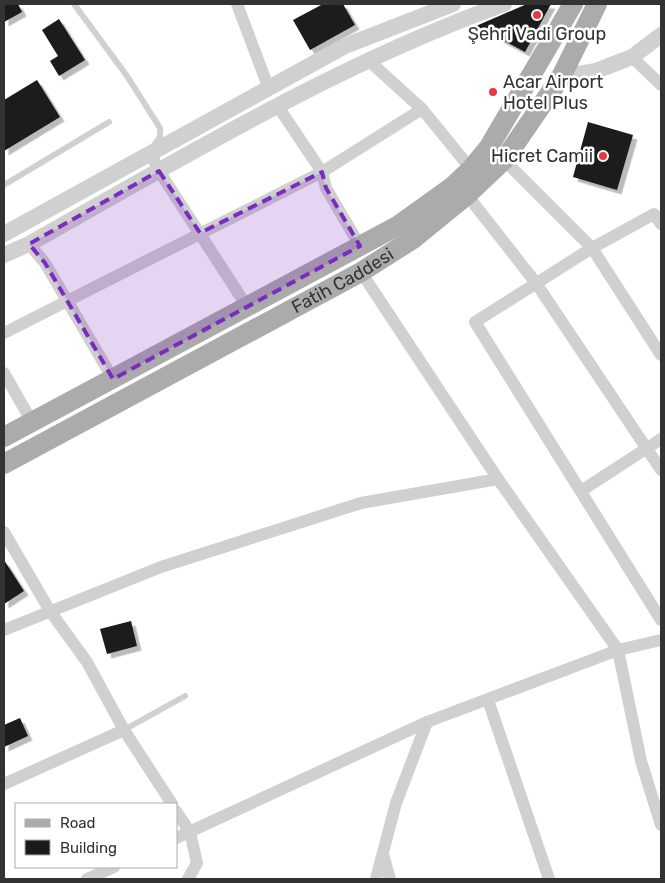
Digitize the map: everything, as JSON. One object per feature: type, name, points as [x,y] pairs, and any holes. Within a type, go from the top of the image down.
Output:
[{"type":"main road","name":"Fatih Caddesi","points":[[4,437],[399,226],[452,187],[472,169],[489,147],[572,4]]},
{"type":"main road","name":"Fatih Caddesi","points":[[4,464],[361,272],[413,238],[467,195],[504,160],[561,77],[597,4]]},
{"type":"street","points":[[237,4],[269,89]]},
{"type":"street","points":[[4,234],[345,46],[454,4]]},
{"type":"street","points":[[4,255],[29,244],[277,105],[368,60],[504,4]]},
{"type":"street","points":[[561,77],[596,71],[632,58],[661,35]]},
{"type":"street","points":[[632,58],[661,85]]},
{"type":"street","points":[[368,60],[422,109],[472,169]]},
{"type":"street","points":[[277,105],[322,172],[326,188],[360,246]]},
{"type":"street","points":[[4,333],[322,172],[422,109]]},
{"type":"street","points":[[151,154],[159,171],[248,308]]},
{"type":"street","points":[[504,160],[592,248],[661,355]]},
{"type":"street","points":[[467,195],[536,283],[661,470]]},
{"type":"street","points":[[661,224],[654,214],[592,248],[475,322],[661,620]]},
{"type":"street","points":[[29,244],[46,263],[113,379]]},
{"type":"street","points":[[361,272],[498,479],[618,650],[641,761],[658,804],[661,825]]},
{"type":"street","points":[[4,372],[32,422]]},
{"type":"street","points":[[581,491],[661,439]]},
{"type":"street","points":[[4,630],[161,567],[361,504],[498,479]]},
{"type":"street","points":[[4,532],[50,611],[87,662],[124,730],[171,803]]},
{"type":"street","points":[[178,837],[427,722],[618,650],[661,640]]},
{"type":"street","points":[[488,700],[549,879]]},
{"type":"street","points":[[376,879],[396,803],[427,722]]},
{"type":"street","points":[[4,784],[124,730]]},
{"type":"street","points":[[178,814],[190,832],[197,863],[188,879]]},
{"type":"street","points":[[383,854],[390,879]]},
{"type":"street","points":[[88,879],[112,868]]},
{"type":"lane","points":[[74,4],[127,76],[160,128],[160,137],[150,148],[151,154]]},
{"type":"lane","points":[[4,185],[109,122]]},
{"type":"lane","points":[[124,730],[185,696]]},
{"type":"highlighted area","points":[[159,171],[200,233],[322,172],[326,188],[360,246],[113,379],[45,263],[29,244]]},
{"type":"building","points":[[4,4],[18,4],[22,12],[4,22]]},
{"type":"building","points":[[323,4],[343,4],[355,25],[310,50],[293,20]]},
{"type":"building","points":[[527,4],[551,4],[525,52],[476,26]]},
{"type":"building","points":[[59,19],[85,60],[59,76],[50,61],[58,56],[42,30]]},
{"type":"building","points":[[37,80],[60,117],[4,151],[4,100]]},
{"type":"building","name":"Hicret Camii","points":[[588,122],[633,135],[617,190],[573,177]]},
{"type":"building","points":[[4,560],[24,591],[4,604]]},
{"type":"building","points":[[131,621],[137,646],[107,654],[100,629]]},
{"type":"building","points":[[20,718],[28,736],[4,747],[4,725]]},
{"type":"place","name":"Şehri Vadi Group","points":[[537,15]]},
{"type":"place","name":"Acar Airport Hotel Plus","points":[[493,92]]},
{"type":"place","name":"Hicret Camii","points":[[603,156]]}]
